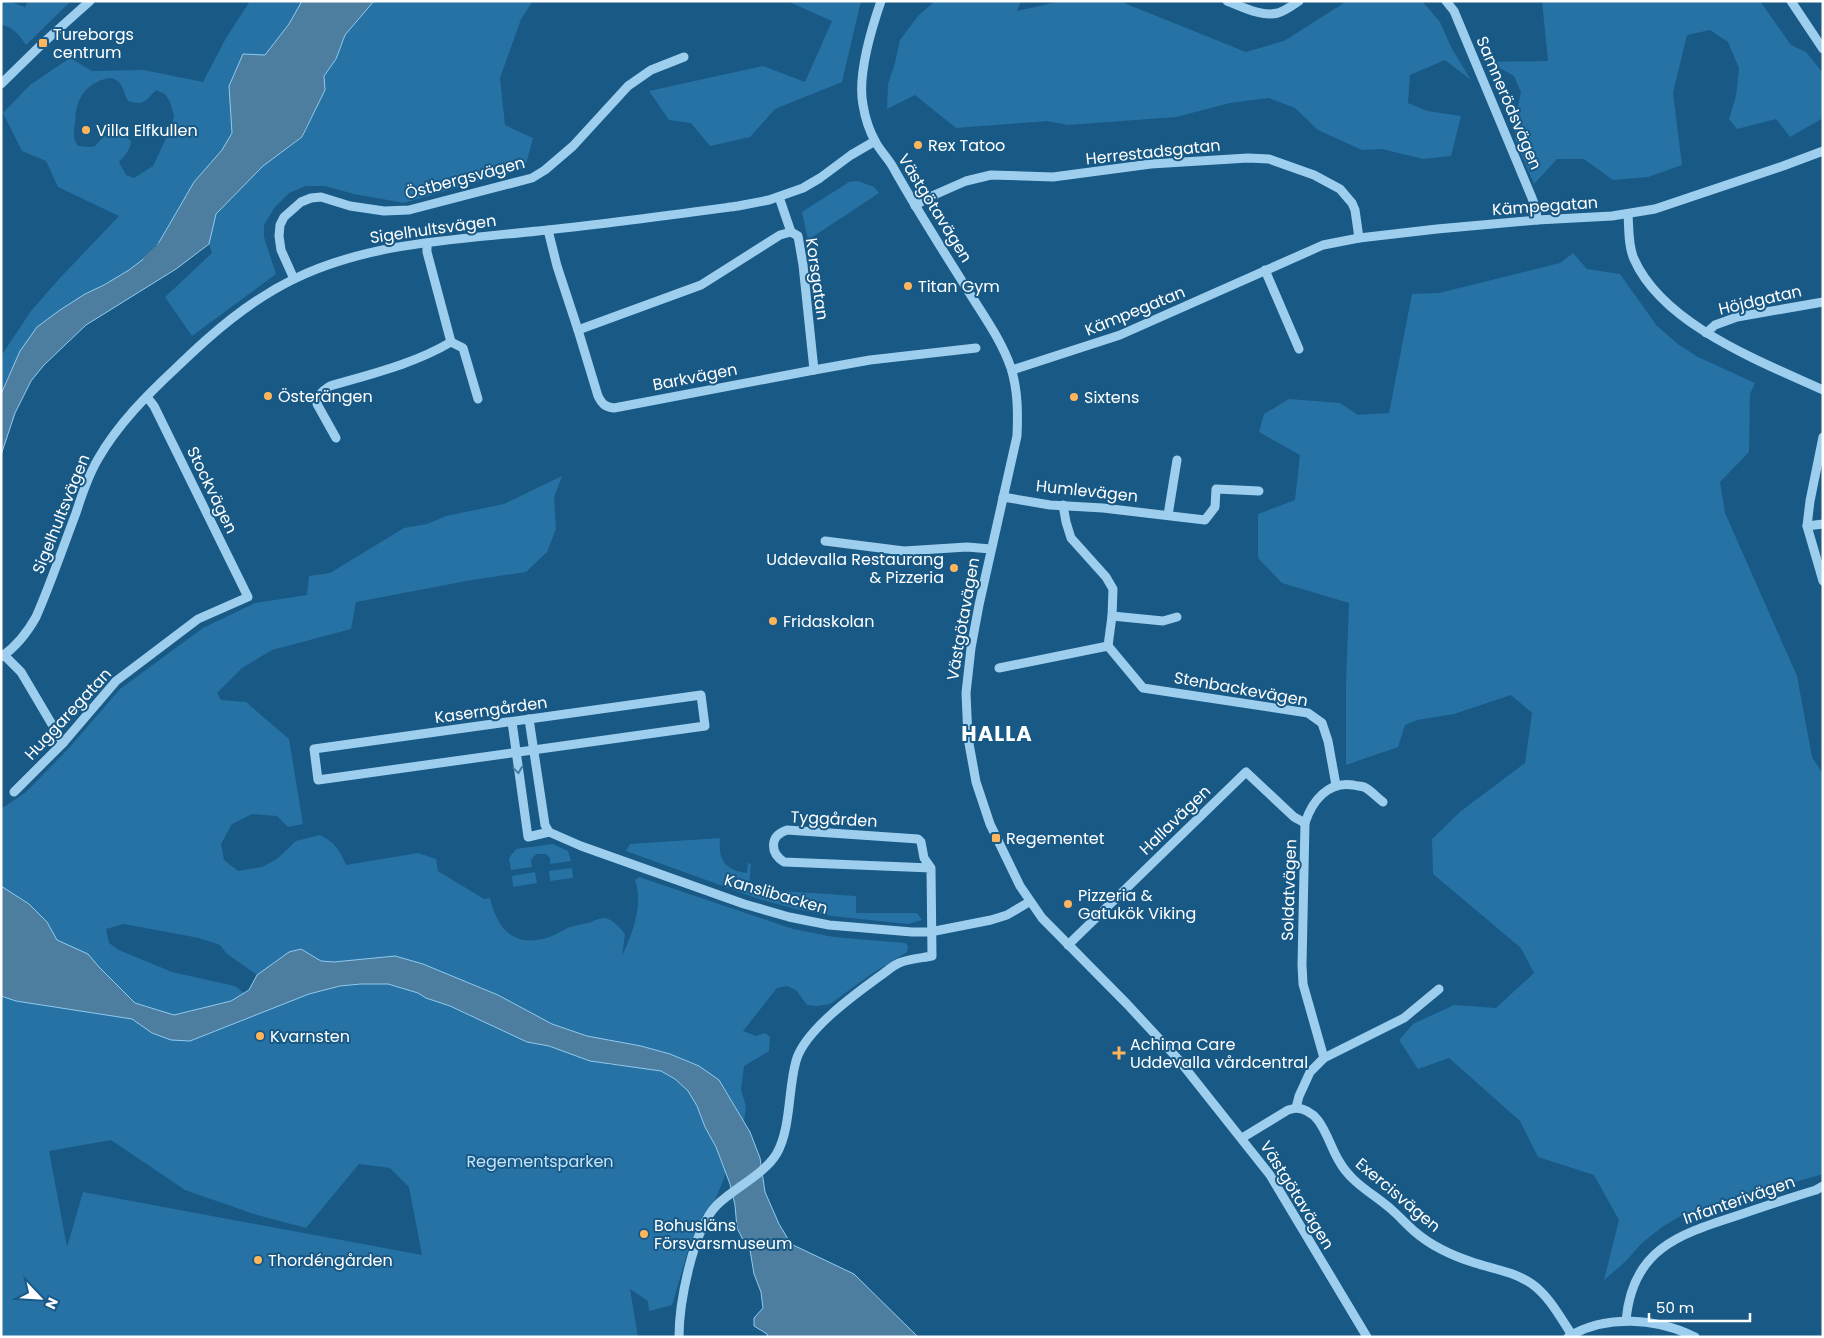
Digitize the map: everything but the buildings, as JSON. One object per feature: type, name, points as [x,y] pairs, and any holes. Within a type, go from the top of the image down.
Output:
[{"type":"street","points":[[1,84],[90,1]]},
{"type":"street","name":"Västgötavägen","points":[[882,1],[869,43],[862,91],[865,116],[875,141],[1001,343],[1012,370],[1018,411],[1016,436],[979,605],[966,693],[968,738],[976,782],[990,824],[1020,886],[1042,918],[1178,1059],[1270,1175],[1367,1337]]},
{"type":"street","points":[[1227,1],[1268,14],[1283,10],[1299,1]]},
{"type":"street","name":"Samnerödsvägen","points":[[1446,1],[1454,11],[1532,198],[1537,220]]},
{"type":"street","points":[[1791,1],[1823,49]]},
{"type":"street","name":"Östbergsvägen","points":[[294,279],[281,250],[278,236],[284,217],[301,202],[311,198],[322,197],[350,206],[384,212],[409,210],[532,178],[546,170],[573,146],[628,86],[651,70],[684,57]]},
{"type":"street","name":"Sigelhultsvägen","points":[[3,656],[17,644],[36,617],[96,463],[121,426],[147,396],[193,351],[240,312],[294,279],[361,254],[396,247],[738,206],[780,197],[803,188],[820,178],[851,155],[875,141]]},
{"type":"street","name":"Kämpegatan","points":[[1012,370],[1120,335],[1163,318],[1323,245],[1359,238],[1537,220],[1628,214],[1655,209],[1783,166],[1823,150]]},
{"type":"street","name":"Herrestadsgatan","points":[[915,206],[925,199],[966,181],[991,175],[1053,177],[1151,164],[1248,158],[1269,159],[1314,174],[1340,189],[1352,203],[1355,210],[1359,238]]},
{"type":"street","name":"Korsgatan","points":[[780,197],[791,232],[798,236],[803,265],[814,370]]},
{"type":"street","points":[[1628,214],[1630,247],[1633,258],[1651,286],[1677,312],[1706,333],[1823,390]]},
{"type":"street","name":"Barkvägen","points":[[548,230],[557,266],[598,396],[604,406],[608,408],[870,360],[976,348]]},
{"type":"street","points":[[578,330],[701,285],[780,235],[791,232]]},
{"type":"street","points":[[427,243],[427,252],[451,342],[463,348],[478,399]]},
{"type":"street","points":[[1265,270],[1299,349]]},
{"type":"street","name":"Höjdgatan","points":[[1706,333],[1715,325],[1737,317],[1823,302]]},
{"type":"street","points":[[336,438],[317,404],[320,393],[324,389],[398,366],[437,350],[451,342]]},
{"type":"street","name":"Stockvägen","points":[[147,396],[154,406],[248,597]]},
{"type":"street","points":[[1823,437],[1807,526],[1823,581]]},
{"type":"street","points":[[1168,514],[1177,460]]},
{"type":"street","name":"Humlevägen","points":[[1003,497],[1063,505],[1168,514],[1205,520],[1215,507],[1216,489],[1259,491]]},
{"type":"street","points":[[999,668],[1108,646],[1113,589],[1106,576],[1071,538],[1063,505]]},
{"type":"street","points":[[1807,526],[1823,524]]},
{"type":"street","points":[[825,541],[904,551],[967,546],[991,549]]},
{"type":"street","name":"Huggaregatan","points":[[14,792],[63,743],[116,680],[198,619],[248,597]]},
{"type":"street","points":[[1112,616],[1163,622],[1177,617]]},
{"type":"street","name":"Stenbackevägen","points":[[1108,646],[1143,688],[1308,713],[1322,723],[1328,741],[1336,785]]},
{"type":"street","points":[[3,656],[21,672],[63,743]]},
{"type":"street","name":"Kaserngården","points":[[701,696],[705,726],[318,780],[314,749],[512,722],[701,696]]},
{"type":"street","points":[[512,722],[528,837],[549,832],[545,825],[529,719]]},
{"type":"street","name":"Hallavägen","points":[[1068,945],[1246,772],[1294,817],[1305,823]]},
{"type":"street","points":[[1336,785],[1346,784],[1364,787],[1383,802]]},
{"type":"street","name":"Soldatvägen","points":[[1324,1058],[1303,984],[1305,823],[1308,812],[1320,796],[1336,785]]},
{"type":"street","name":"Tyggården","points":[[679,1337],[679,1318],[696,1239],[702,1225],[718,1204],[769,1163],[777,1152],[787,1117],[792,1074],[796,1058],[802,1046],[814,1032],[852,997],[899,963],[932,956],[930,932],[931,868],[924,858],[921,842],[915,838],[786,830],[778,834],[773,845],[776,855],[784,862],[931,868]]},
{"type":"street","name":"Kanslibacken","points":[[549,832],[590,849],[744,904],[781,915],[829,925],[893,931],[930,932],[991,920],[1006,915],[1030,902]]},
{"type":"street","points":[[1242,1138],[1288,1110],[1296,1108],[1299,1096],[1310,1072],[1324,1058],[1404,1018],[1439,989]]},
{"type":"street","name":"Exercisvägen","points":[[1296,1108],[1309,1110],[1313,1114],[1323,1127],[1338,1160],[1347,1174],[1393,1211],[1416,1233],[1452,1254],[1474,1263],[1507,1272],[1532,1284],[1554,1308],[1570,1336]]},
{"type":"street","name":"Infanterivägen","points":[[1626,1321],[1629,1302],[1641,1270],[1661,1248],[1676,1238],[1700,1228],[1816,1190],[1823,1186]]},
{"type":"street","points":[[1570,1336],[1590,1328],[1626,1321],[1662,1324],[1695,1337]]},
{"type":"green space","points":[[1,1],[8,1],[25,7],[28,1],[71,1],[26,45],[12,29],[1,25]]},
{"type":"green space","points":[[250,1],[302,1],[289,24],[265,55],[229,86],[232,133],[222,150],[194,182],[154,251],[129,270],[85,294],[37,327],[6,380],[1,394],[1,356],[31,311],[119,216],[58,187],[46,161],[22,151],[3,113],[30,85],[70,58],[92,71],[144,70],[203,82],[226,38]],"holes":[[[110,78],[122,86],[128,101],[141,103],[147,100],[156,90],[165,94],[174,115],[172,126],[153,166],[134,178],[126,175],[119,162],[130,147],[131,141],[121,135],[111,134],[107,135],[95,146],[89,147],[78,146],[74,138],[76,111],[85,91],[99,81]]]},
{"type":"green space","points":[[374,1],[533,1],[521,19],[500,78],[505,125],[533,138],[525,168],[404,203],[354,194],[325,186],[306,186],[289,193],[275,207],[264,225],[264,237],[276,274],[192,336],[165,297],[212,253],[209,244],[216,214],[263,166],[303,137],[325,90],[324,76],[336,59],[345,35]]},
{"type":"green space","points":[[787,1],[861,1],[842,82],[775,109],[750,137],[710,146],[691,123],[669,120],[649,91],[763,66],[805,82],[832,21]]},
{"type":"green space","points":[[935,1],[1021,1],[1017,11],[1061,1],[1119,1],[1246,52],[1284,41],[1347,1],[1422,1],[1440,22],[1452,49],[1471,80],[1445,60],[1410,75],[1408,103],[1427,111],[1461,116],[1451,156],[1423,159],[1382,149],[1362,150],[1318,130],[1295,108],[1269,98],[1230,103],[1176,117],[1068,125],[1047,121],[956,128],[915,95],[887,109],[888,84],[900,40],[918,16]]},
{"type":"green space","points":[[1542,1],[1760,1],[1791,45],[1806,52],[1823,73],[1823,118],[1790,137],[1776,119],[1737,129],[1729,119],[1736,96],[1739,68],[1728,42],[1710,30],[1687,35],[1673,93],[1682,165],[1648,177],[1613,180],[1584,159],[1557,159],[1534,184],[1515,139],[1515,120],[1521,92],[1514,76],[1489,62],[1548,61]]},
{"type":"green space","points":[[858,181],[874,187],[879,193],[808,240],[802,212],[849,182]]},
{"type":"green space","points":[[1573,253],[1587,269],[1620,274],[1657,326],[1679,345],[1698,357],[1755,383],[1750,394],[1749,452],[1720,482],[1725,513],[1797,676],[1812,757],[1823,774],[1823,931],[1821,942],[1823,960],[1823,1174],[1684,1214],[1662,1227],[1642,1243],[1626,1261],[1604,1280],[1619,1220],[1594,1175],[1538,1157],[1520,1121],[1449,1058],[1418,1069],[1399,1040],[1413,1024],[1454,1005],[1496,1008],[1534,973],[1521,948],[1433,874],[1432,839],[1461,811],[1525,763],[1532,713],[1511,695],[1454,714],[1417,720],[1405,725],[1398,747],[1346,765],[1346,682],[1349,603],[1282,583],[1258,558],[1258,514],[1295,500],[1300,455],[1259,432],[1264,414],[1289,399],[1340,403],[1358,415],[1389,413],[1412,294],[1439,293],[1560,263]]},
{"type":"green space","points":[[562,476],[554,497],[556,529],[547,552],[526,572],[472,580],[356,602],[351,629],[272,650],[242,668],[217,693],[221,700],[246,702],[289,739],[303,824],[288,827],[277,816],[252,814],[232,824],[221,844],[224,860],[238,871],[262,867],[277,859],[296,841],[320,835],[336,847],[346,865],[418,853],[436,859],[438,871],[484,899],[490,898],[501,925],[514,936],[522,939],[543,939],[570,927],[604,918],[613,922],[625,934],[622,956],[636,919],[638,899],[635,880],[639,877],[793,929],[834,937],[905,943],[908,946],[907,952],[870,975],[830,1004],[807,1005],[796,990],[787,986],[777,988],[743,1031],[756,1036],[765,1033],[770,1037],[769,1051],[744,1066],[741,1090],[746,1106],[744,1122],[719,1080],[698,1066],[670,1054],[641,1046],[587,1036],[552,1024],[498,995],[423,964],[395,956],[334,962],[321,961],[301,949],[257,975],[226,953],[220,945],[199,938],[124,924],[106,929],[109,943],[119,950],[172,972],[235,986],[244,993],[231,1001],[174,1015],[135,1003],[99,967],[57,940],[1,889],[1,809],[26,792],[69,748],[120,689],[203,628],[255,603],[307,595],[309,576],[330,573],[404,528],[427,524],[446,516],[504,504]]},
{"type":"green space","points":[[720,838],[720,852],[724,863],[739,872],[747,873],[748,863],[751,864],[749,889],[856,896],[856,913],[917,913],[922,920],[908,924],[832,916],[796,909],[756,898],[626,851],[630,844]]},
{"type":"green space","points":[[553,844],[568,851],[571,861],[550,864],[550,858],[546,854],[536,854],[531,860],[532,867],[511,870],[509,858],[516,849]]},
{"type":"green space","points":[[572,868],[573,878],[550,881],[549,871]]},
{"type":"green space","points":[[535,872],[537,883],[513,887],[512,876]]},
{"type":"green space","name":"Regementsparken","points":[[388,984],[418,993],[527,1042],[549,1046],[610,1065],[634,1066],[661,1071],[675,1079],[688,1091],[716,1147],[726,1173],[714,1203],[703,1215],[690,1244],[672,1305],[649,1311],[648,1301],[630,1289],[638,1337],[1,1337],[1,996],[16,1001],[132,1019],[152,1033],[190,1041],[309,994],[340,986]],"holes":[[[111,1140],[185,1190],[257,1215],[306,1228],[359,1164],[390,1168],[409,1187],[422,1255],[83,1192],[67,1247],[49,1151]]]},
{"type":"shaded area","points":[[302,1],[374,1],[345,35],[336,59],[324,76],[325,90],[302,137],[263,166],[216,214],[209,244],[176,269],[86,325],[44,365],[31,381],[15,413],[1,455],[1,394],[20,351],[37,327],[85,294],[129,270],[154,251],[194,182],[222,150],[232,133],[229,86],[243,54],[265,55],[289,24]],"holes":[[[189,222],[195,222],[195,232],[189,241],[182,243],[180,240],[182,228]]]},
{"type":"shaded area","points":[[1,886],[29,904],[47,922],[57,940],[88,954],[135,1003],[174,1015],[231,1001],[249,990],[257,975],[289,952],[301,949],[321,961],[334,962],[395,956],[423,964],[498,995],[552,1024],[587,1036],[641,1046],[670,1054],[699,1066],[719,1080],[750,1132],[760,1158],[765,1192],[779,1224],[791,1244],[854,1274],[918,1337],[768,1337],[767,1334],[754,1326],[754,1318],[763,1308],[761,1292],[754,1274],[749,1244],[742,1238],[737,1228],[735,1205],[730,1184],[716,1147],[688,1091],[675,1079],[661,1071],[590,1061],[549,1046],[527,1042],[450,1006],[426,998],[418,993],[388,984],[340,986],[309,994],[190,1041],[171,1040],[152,1033],[132,1019],[16,1001],[1,996]]},
{"type":"waterway","points":[[155,264],[172,248],[185,231],[209,193]]},
{"type":"place","name":"Tureborgs centrum","points":[[43,43]]},
{"type":"place","name":"Villa Elfkullen","points":[[86,130]]},
{"type":"place","name":"Rex Tatoo","points":[[918,145]]},
{"type":"place","name":"Titan Gym","points":[[908,286]]},
{"type":"place","name":"Österängen","points":[[268,396]]},
{"type":"place","name":"Sixtens","points":[[1074,397]]},
{"type":"place","name":"Uddevalla Restaurang & Pizzeria","points":[[954,568]]},
{"type":"place","name":"Fridaskolan","points":[[773,621]]},
{"type":"place","name":"Regementet","points":[[996,838]]},
{"type":"place","name":"Pizzeria & Gatukök Viking","points":[[1068,904]]},
{"type":"place","name":"Kvarnsten","points":[[260,1036]]},
{"type":"place","name":"Achima Care Uddevalla vårdcentral","points":[[1119,1053]]},
{"type":"place","name":"Bohusläns Försvarsmuseum","points":[[644,1234]]},
{"type":"place","name":"Thordéngården","points":[[258,1260]]},
{"type":"district","name":"HALLA","points":[[997,733]]}]
